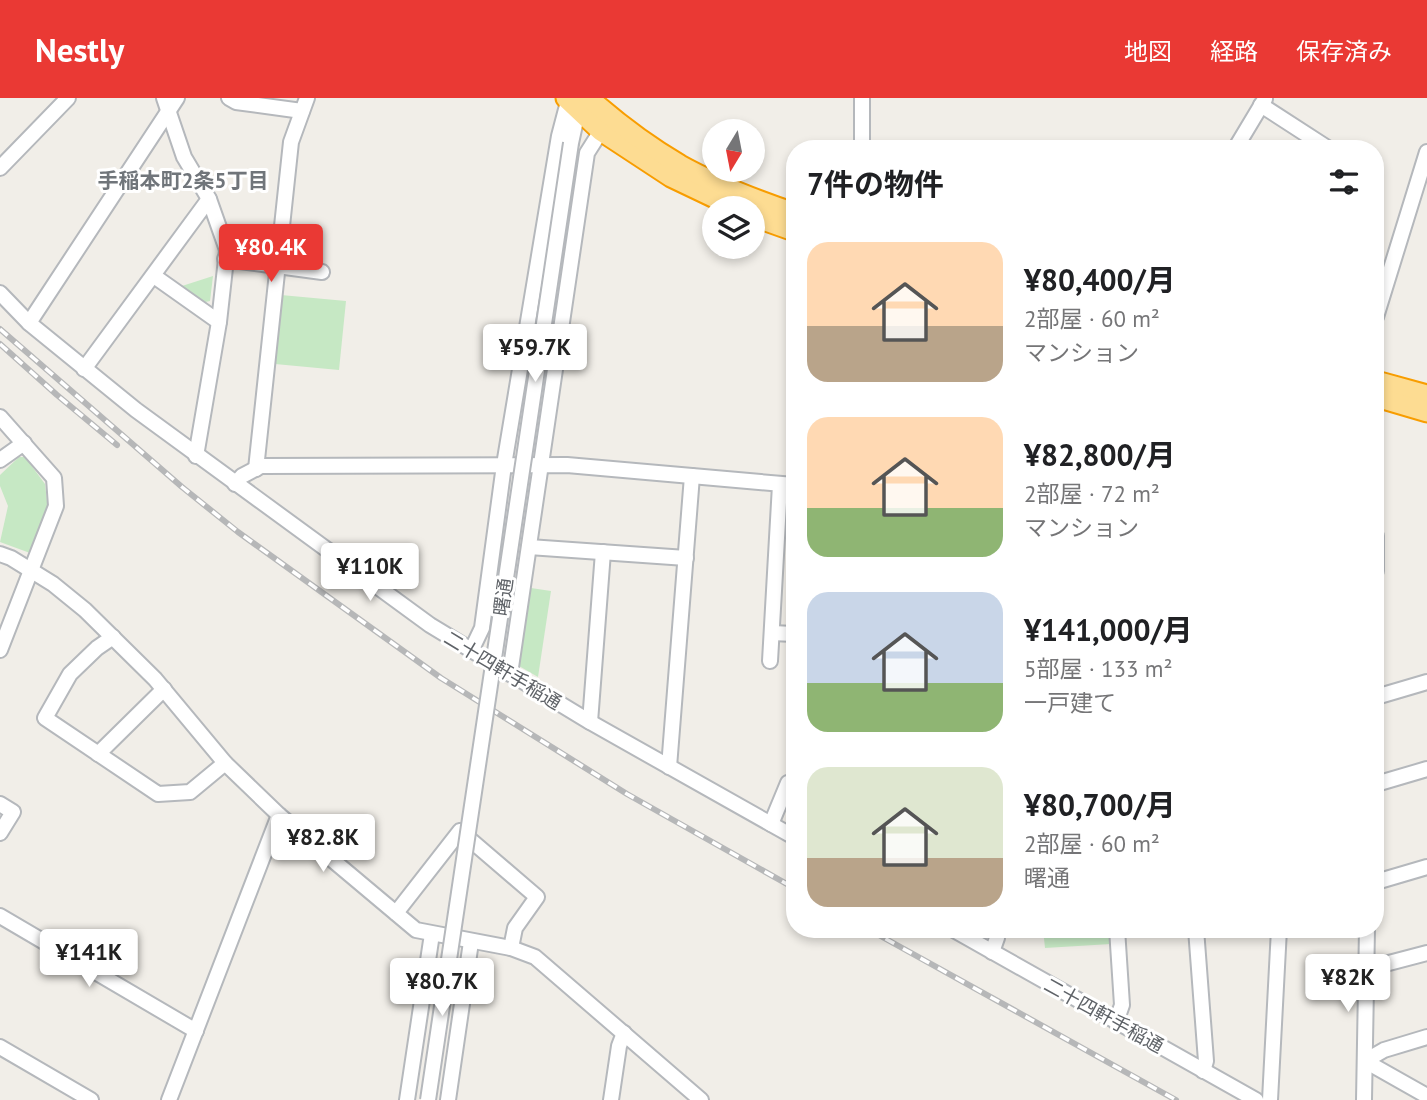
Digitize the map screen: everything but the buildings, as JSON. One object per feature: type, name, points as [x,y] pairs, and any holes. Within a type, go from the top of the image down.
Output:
[{"type":"highway","points":[[577,101],[671,177],[711,196]]},
{"type":"highway","points":[[606,124],[681,166],[786,210]]},
{"type":"highway","points":[[765,221],[786,228]]},
{"type":"highway","points":[[1384,383],[1427,395]]},
{"type":"highway","points":[[1384,399],[1427,412]]},
{"type":"street","points":[[0,169],[68,98]]},
{"type":"street","points":[[229,98],[236,102],[305,104],[291,142],[256,468]]},
{"type":"street","points":[[862,98],[862,140]]},
{"type":"street","points":[[471,650],[482,628],[504,465],[577,101]]},
{"type":"street","name":"曙通","points":[[428,1100],[577,101]]},
{"type":"street","points":[[170,102],[184,157],[209,199],[226,250],[219,322],[196,456]]},
{"type":"street","points":[[29,323],[170,102]]},
{"type":"street","points":[[1241,140],[1264,102],[1317,140]]},
{"type":"street","points":[[510,674],[587,153],[606,124]]},
{"type":"street","points":[[1384,291],[1427,152]]},
{"type":"street","points":[[83,369],[209,199]]},
{"type":"street","points":[[225,259],[322,272]]},
{"type":"street","points":[[154,276],[219,322]]},
{"type":"street","name":"二十四軒手稲通","points":[[0,293],[29,323],[83,369],[196,456],[430,625],[590,722],[786,832]]},
{"type":"street","points":[[0,417],[54,478],[57,506],[1,646]]},
{"type":"street","points":[[0,460],[24,443]]},
{"type":"street","points":[[235,484],[242,476],[261,466],[567,465],[786,485]]},
{"type":"street","points":[[669,767],[692,477]]},
{"type":"street","points":[[771,661],[786,495]]},
{"type":"street","points":[[529,547],[685,558]]},
{"type":"street","points":[[590,722],[603,552]]},
{"type":"street","points":[[0,554],[32,571],[85,610],[164,689],[225,763],[279,815],[416,930],[511,948],[535,957],[701,1100]]},
{"type":"street","points":[[772,633],[786,634]]},
{"type":"street","points":[[113,637],[70,674],[45,718],[158,794],[190,792],[225,763]]},
{"type":"street","points":[[1384,695],[1427,682]]},
{"type":"street","points":[[98,754],[164,689]]},
{"type":"street","points":[[1384,782],[1427,769]]},
{"type":"street","points":[[771,824],[786,788]]},
{"type":"street","points":[[0,804],[13,812],[0,833]]},
{"type":"street","points":[[169,1100],[279,815]]},
{"type":"street","points":[[396,913],[460,831],[537,897],[515,928],[511,948]]},
{"type":"street","points":[[1384,880],[1427,867]]},
{"type":"street","points":[[0,916],[196,1031]]},
{"type":"street","points":[[407,1100],[432,934]]},
{"type":"street","name":"二十四軒手稲通","points":[[968,938],[1256,1100]]},
{"type":"street","points":[[992,952],[997,938]]},
{"type":"street","points":[[1116,1022],[1122,1005],[1118,938]]},
{"type":"street","points":[[1197,938],[1206,1061],[1203,1071]]},
{"type":"street","points":[[1270,1100],[1279,938]]},
{"type":"street","points":[[1364,1100],[1367,938]]},
{"type":"street","points":[[448,1100],[471,942]]},
{"type":"street","points":[[1366,969],[1427,953]]},
{"type":"street","points":[[611,1100],[619,1046],[624,1033]]},
{"type":"street","points":[[1365,1061],[1384,1050],[1427,1037]]},
{"type":"street","points":[[0,1047],[90,1100]]},
{"type":"street","points":[[1365,1061],[1427,1096]]},
{"type":"green space","points":[[213,276],[210,301],[201,303],[182,286]]},
{"type":"green space","points":[[281,295],[346,301],[339,370],[275,364]]},
{"type":"green space","points":[[19,457],[25,457],[45,484],[48,510],[30,553],[0,542],[8,506],[0,486],[0,475]]},
{"type":"green space","points":[[531,588],[551,591],[538,677],[519,666]]},
{"type":"green space","points":[[1044,938],[1110,938],[1111,944],[1045,948]]},
{"type":"railway","points":[[0,329],[182,487],[238,532],[441,678],[627,794],[786,883]]},
{"type":"railway","points":[[0,344],[117,445]]},
{"type":"railway","points":[[884,938],[1176,1100]]},
{"type":"district","name":"手稲本町2条5丁目","points":[[183,180]]}]
